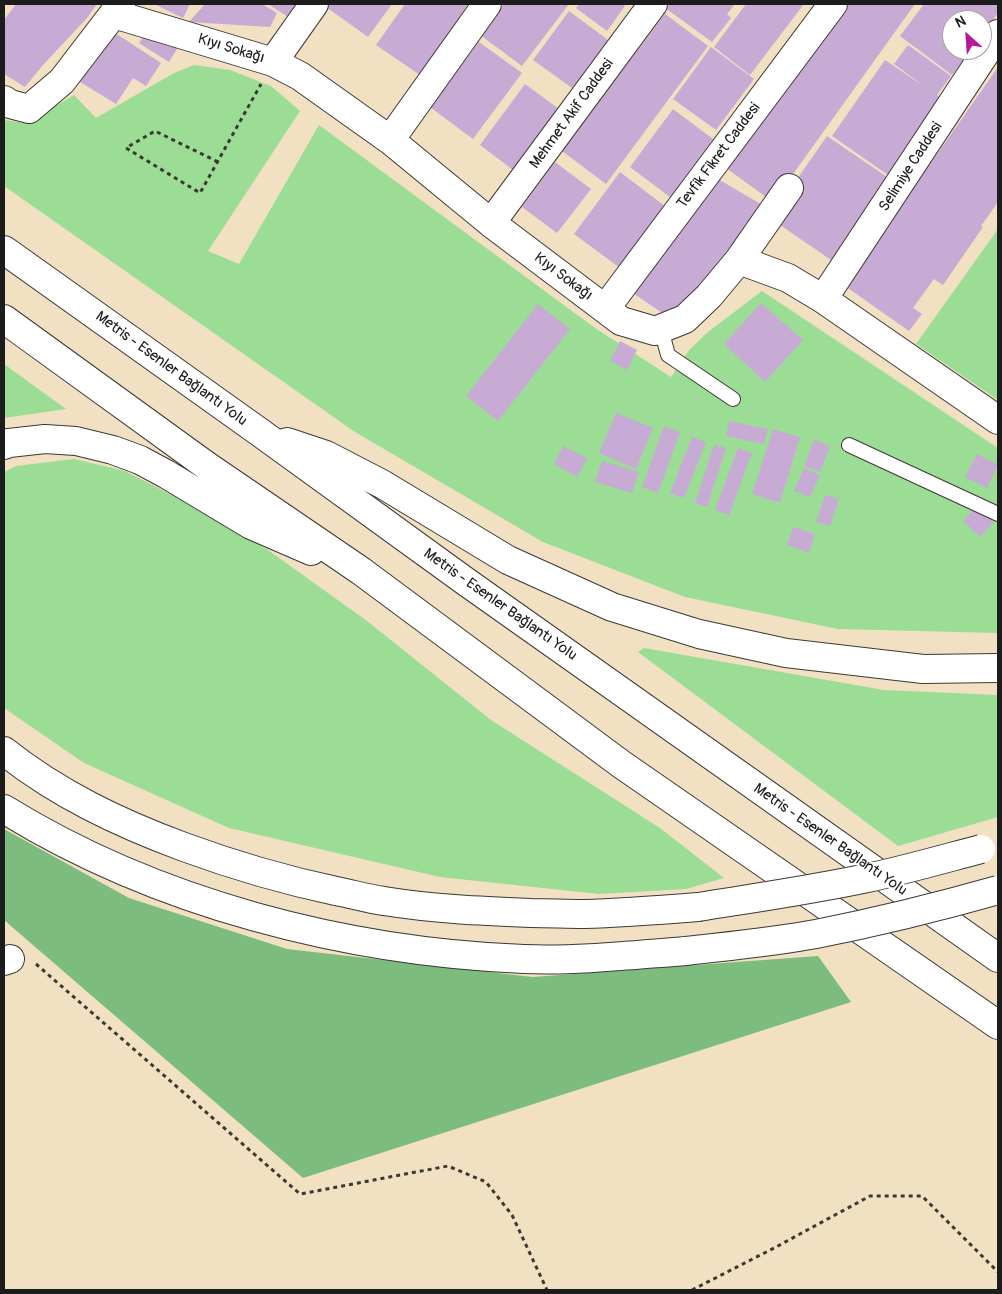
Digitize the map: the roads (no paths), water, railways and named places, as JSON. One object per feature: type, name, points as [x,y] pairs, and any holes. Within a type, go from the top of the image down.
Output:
[{"type":"main road","points":[[273,62],[314,4]]},
{"type":"main road","points":[[390,140],[487,4]]},
{"type":"main road","name":"Mehmet Akif Caddesi","points":[[491,223],[653,4]]},
{"type":"main road","name":"Tevfik Fikret Caddesi","points":[[605,309],[833,4]]},
{"type":"main road","points":[[16,104],[62,80],[118,9]]},
{"type":"main road","name":"Kıyı Sokağı","points":[[118,9],[273,62],[300,76],[390,140],[491,223],[621,321],[654,331],[685,320],[709,296],[739,260],[789,188]]},
{"type":"main road","name":"Selimiye Caddesi","points":[[823,299],[998,34]]},
{"type":"main road","name":"Metris - Esenler Bağlantı Yolu","points":[[4,250],[465,581],[998,958]]},
{"type":"main road","points":[[739,260],[788,278],[823,299],[998,420]]},
{"type":"main road","points":[[4,319],[207,466],[361,571],[621,764],[998,1025]]},
{"type":"main road","points":[[258,431],[326,455],[382,484],[508,560],[612,607],[699,634],[786,653],[923,669],[998,668]]},
{"type":"main road","points":[[4,445],[44,439],[76,441],[113,450],[140,460],[166,474],[251,525],[361,571]]},
{"type":"main road","points":[[4,752],[26,769],[78,801],[156,836],[222,860],[326,889],[383,901],[441,908],[495,912],[583,914],[698,907],[865,878],[915,867],[990,846]]},
{"type":"main road","points":[[4,809],[37,829],[96,859],[165,888],[245,914],[322,933],[432,952],[525,959],[601,958],[686,951],[815,934],[946,905],[998,890]]},
{"type":"lane","points":[[661,329],[668,355],[733,399]]},
{"type":"lane","points":[[849,445],[998,514]]}]
